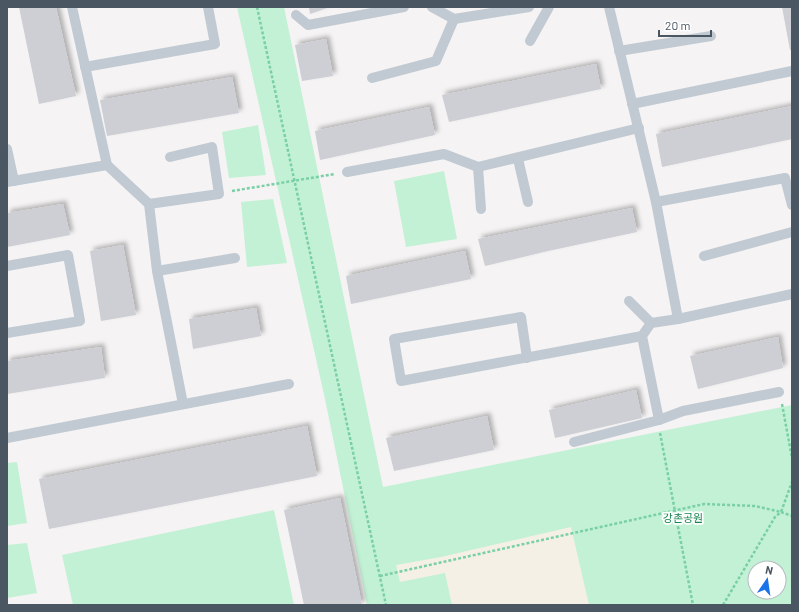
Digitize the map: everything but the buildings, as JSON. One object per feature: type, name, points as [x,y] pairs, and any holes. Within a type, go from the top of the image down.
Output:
[{"type":"lane","points":[[72,7],[107,165],[149,204],[157,271],[183,404]]},
{"type":"lane","points":[[86,67],[215,44],[208,7]]},
{"type":"lane","points":[[296,15],[308,25],[373,10],[404,7]]},
{"type":"lane","points":[[432,7],[454,19],[529,7]]},
{"type":"lane","points":[[530,41],[549,7]]},
{"type":"lane","points":[[609,7],[656,202],[678,319]]},
{"type":"lane","points":[[372,78],[436,61],[454,19]]},
{"type":"lane","points":[[619,51],[711,36]]},
{"type":"lane","points":[[632,104],[792,71]]},
{"type":"lane","points":[[347,172],[444,154],[478,167],[518,159],[639,128]]},
{"type":"lane","points":[[149,204],[219,194],[212,147],[170,157]]},
{"type":"lane","points":[[7,149],[11,182],[107,165]]},
{"type":"lane","points":[[518,159],[528,202]]},
{"type":"lane","points":[[478,167],[481,208]]},
{"type":"lane","points":[[656,202],[785,178],[792,205]]},
{"type":"lane","points":[[704,256],[792,232]]},
{"type":"lane","points":[[7,266],[68,255],[80,321],[7,334]]},
{"type":"lane","points":[[157,271],[235,258]]},
{"type":"lane","points":[[527,358],[521,317],[394,339],[401,381],[527,358],[642,336],[651,323],[678,319],[792,294]]},
{"type":"lane","points":[[629,301],[651,323]]},
{"type":"lane","points":[[642,336],[659,420]]},
{"type":"lane","points":[[7,438],[288,384]]},
{"type":"lane","points":[[574,442],[659,420],[683,411],[779,392]]},
{"type":"path","points":[[257,7],[386,605]]},
{"type":"path","points":[[219,194],[347,172]]},
{"type":"path","points":[[779,392],[792,458]]},
{"type":"path","points":[[659,420],[674,510],[693,605]]},
{"type":"path","points":[[722,605],[775,517],[782,512],[792,482]]},
{"type":"path","points":[[380,576],[704,504],[755,506],[782,512],[792,516]]},
{"type":"green space","name":"강촌공원","points":[[237,7],[284,7],[383,487],[792,405],[792,605],[367,605],[325,399]]},
{"type":"green space","points":[[258,125],[266,175],[229,178],[222,132]]},
{"type":"green space","points":[[444,171],[457,239],[406,247],[394,181]]},
{"type":"green space","points":[[273,199],[287,263],[247,267],[241,202]]},
{"type":"green space","points":[[17,462],[27,523],[7,526],[7,463]]},
{"type":"green space","points":[[274,510],[294,605],[73,605],[62,555]]},
{"type":"green space","points":[[27,543],[37,593],[7,598],[7,545]]},
{"type":"sand","points":[[571,527],[589,605],[452,605],[445,573],[400,582],[396,565],[441,557]]}]
